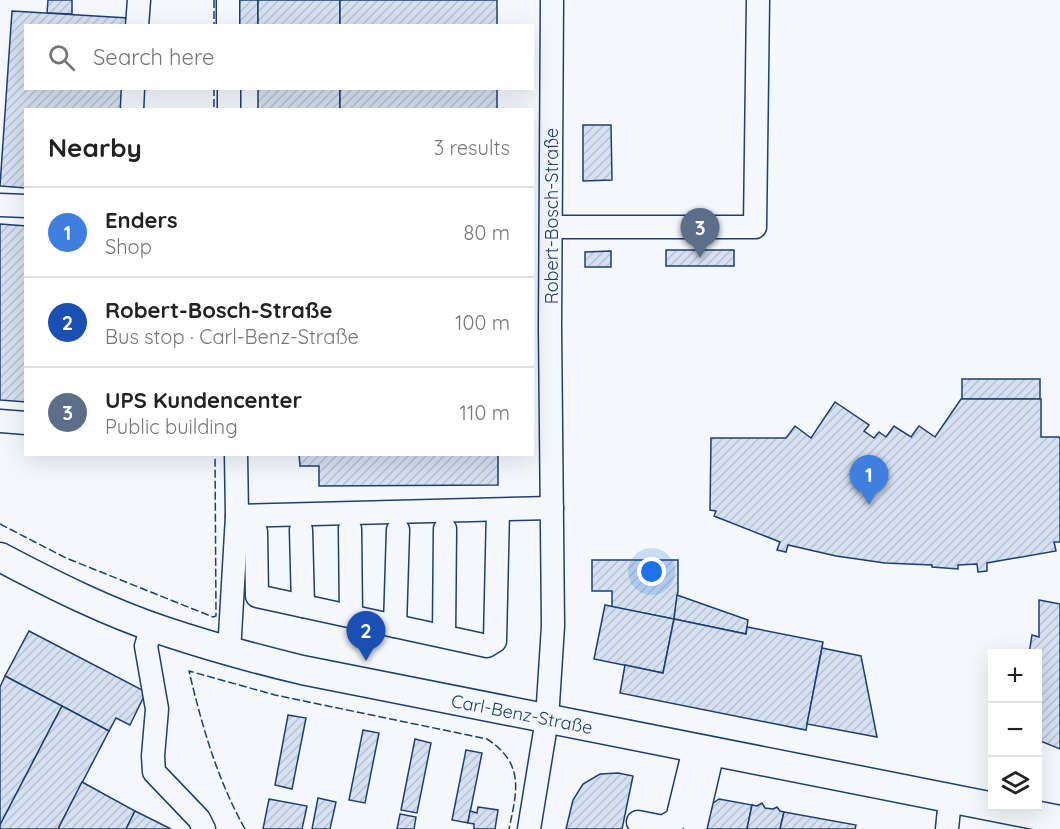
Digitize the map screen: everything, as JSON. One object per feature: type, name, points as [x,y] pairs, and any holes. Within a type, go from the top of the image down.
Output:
[{"type":"main road","name":"Carl-Benz-Straße","points":[[0,557],[102,607],[229,652],[302,670],[950,799],[1042,821]]},
{"type":"street","points":[[137,24],[139,0]]},
{"type":"street","points":[[228,0],[228,24]]},
{"type":"street","name":"Robert-Bosch-Straße","points":[[529,829],[547,719],[553,626],[552,0]]},
{"type":"street","points":[[551,227],[756,227],[758,0]]},
{"type":"street","points":[[132,108],[133,90]]},
{"type":"street","points":[[229,90],[229,108]]},
{"type":"street","points":[[0,205],[24,207]]},
{"type":"street","points":[[0,421],[24,423]]},
{"type":"street","points":[[229,652],[237,516],[236,456]]},
{"type":"street","points":[[237,516],[552,508]]},
{"type":"street","points":[[256,532],[257,596],[487,646],[495,641],[498,510]]},
{"type":"street","points":[[350,529],[351,616]]},
{"type":"street","points":[[444,636],[445,529]]},
{"type":"street","points":[[301,530],[303,606]]},
{"type":"street","points":[[395,626],[398,530]]},
{"type":"street","points":[[152,626],[146,646],[157,709],[154,772],[199,819],[204,829]]},
{"type":"street","points":[[638,822],[663,827],[677,819],[703,750]]},
{"type":"street","points":[[695,829],[703,750]]},
{"type":"street","points":[[947,829],[950,799]]},
{"type":"building","points":[[48,0],[72,0],[72,14],[47,13]]},
{"type":"building","points":[[236,0],[258,0],[258,24],[237,24]]},
{"type":"building","points":[[258,0],[340,0],[340,24],[258,24]]},
{"type":"building","points":[[340,0],[497,0],[497,24],[340,24]]},
{"type":"building","points":[[12,11],[128,18],[128,24],[24,24],[24,90],[124,90],[122,108],[24,108],[24,188],[0,186]]},
{"type":"building","points":[[258,90],[340,90],[340,108],[258,108]]},
{"type":"building","points":[[340,90],[497,90],[497,108],[340,108]]},
{"type":"building","points":[[583,125],[611,125],[612,180],[583,181]]},
{"type":"building","points":[[0,224],[24,226],[24,402],[0,400]]},
{"type":"building","points":[[666,250],[734,250],[734,266],[666,266]]},
{"type":"building","points":[[611,251],[611,267],[585,267],[585,252]]},
{"type":"building","points":[[962,379],[1040,379],[1040,399],[962,399]]},
{"type":"building","points":[[961,399],[1041,399],[1041,437],[1059,437],[1060,439],[1060,542],[1054,542],[1056,551],[987,563],[987,571],[978,572],[977,564],[958,565],[958,569],[932,567],[932,565],[885,563],[836,556],[788,545],[786,552],[777,550],[780,542],[714,516],[716,511],[710,510],[711,438],[786,438],[795,426],[811,438],[835,402],[869,425],[864,431],[874,438],[879,432],[886,437],[894,426],[911,437],[919,426],[935,437]]},
{"type":"building","points":[[299,456],[498,456],[498,485],[319,486],[319,466],[300,466]]},
{"type":"building","points":[[592,560],[678,560],[678,591],[674,619],[612,607],[612,591],[592,591]]},
{"type":"building","points":[[677,595],[748,620],[746,634],[674,619]]},
{"type":"building","points":[[1039,600],[1060,604],[1060,749],[1042,742],[1042,649],[1030,649],[1032,635],[1039,637]]},
{"type":"building","points":[[605,605],[674,619],[663,673],[594,659]]},
{"type":"building","points":[[674,619],[746,634],[747,627],[823,642],[806,730],[620,693],[625,665],[663,673]]},
{"type":"building","points":[[29,631],[146,692],[130,725],[116,718],[109,731],[5,676]]},
{"type":"building","points":[[822,648],[861,656],[877,737],[807,724]]},
{"type":"building","points":[[5,676],[62,706],[0,825],[0,687]]},
{"type":"building","points":[[62,706],[109,731],[58,829],[0,829],[0,825]]},
{"type":"building","points":[[288,715],[306,718],[292,789],[275,785]]},
{"type":"building","points":[[363,730],[379,733],[365,803],[349,800]]},
{"type":"building","points":[[415,739],[431,743],[417,813],[401,810]]},
{"type":"building","points":[[466,750],[482,753],[468,823],[452,820]]},
{"type":"building","points":[[618,773],[633,776],[622,829],[566,829],[573,800],[583,784],[600,774]]},
{"type":"building","points":[[82,782],[135,811],[126,829],[58,829]]},
{"type":"building","points":[[318,798],[336,802],[330,829],[312,829]]},
{"type":"building","points":[[269,799],[307,806],[302,829],[263,829]]},
{"type":"building","points":[[719,799],[752,805],[747,829],[707,829],[712,804]]},
{"type":"building","points":[[762,803],[765,808],[777,807],[784,812],[780,829],[747,829],[752,805],[757,806]]},
{"type":"building","points":[[478,807],[498,810],[495,829],[474,829],[474,824],[468,823],[470,811],[477,813]]},
{"type":"building","points":[[135,811],[171,829],[126,829]]},
{"type":"building","points":[[784,812],[856,825],[855,829],[780,829]]},
{"type":"building","points":[[400,814],[416,817],[414,829],[397,829]]},
{"type":"fence","points":[[214,0],[214,24]]},
{"type":"fence","points":[[214,90],[214,108]]},
{"type":"fence","points":[[0,524],[66,558],[213,617],[216,616],[215,456]]},
{"type":"fence","points":[[245,829],[226,791],[211,752],[189,671],[275,695],[487,739],[508,758],[513,768],[516,790],[509,829]]},
{"type":"place","name":"UPS Kundencenter","points":[[700,258]]},
{"type":"place","name":"Enders","points":[[869,505]]},
{"type":"place","name":"Robert-Bosch-Straße","points":[[366,661]]}]
